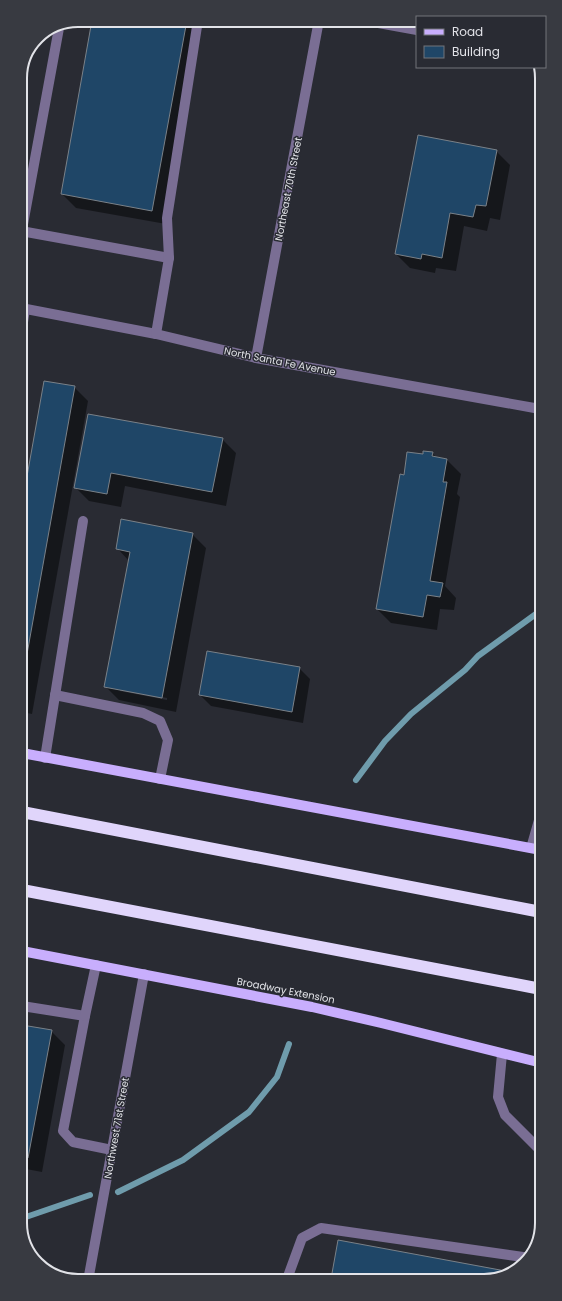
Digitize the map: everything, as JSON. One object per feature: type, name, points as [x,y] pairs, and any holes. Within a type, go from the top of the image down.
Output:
[{"type":"highway","points":[[27,813],[535,911]]},
{"type":"highway","points":[[27,891],[535,987]]},
{"type":"main road","points":[[27,754],[535,849]]},
{"type":"main road","name":"Broadway Extension","points":[[27,953],[144,974],[373,1021],[535,1061]]},
{"type":"street","points":[[156,334],[170,258],[167,218],[197,27]]},
{"type":"street","name":"Northeast 70th Street","points":[[256,358],[318,27]]},
{"type":"street","points":[[400,27],[416,30]]},
{"type":"street","points":[[27,201],[58,31]]},
{"type":"street","points":[[27,234],[170,258]]},
{"type":"street","name":"North Santa Fe Avenue","points":[[27,310],[156,334],[256,358],[535,408]]},
{"type":"street","points":[[45,758],[83,522]]},
{"type":"street","points":[[55,695],[143,713],[160,721],[168,740],[160,779]]},
{"type":"street","points":[[96,966],[63,1131],[73,1142],[112,1150]]},
{"type":"street","name":"Northwest 71st Street","points":[[89,1274],[144,974]]},
{"type":"street","points":[[27,1007],[85,1016]]},
{"type":"street","points":[[502,1054],[498,1097],[506,1115],[535,1145]]},
{"type":"street","points":[[289,1274],[302,1238],[321,1228],[522,1257]]},
{"type":"building","points":[[91,27],[186,27],[152,211],[61,194]]},
{"type":"building","points":[[418,135],[497,150],[486,206],[476,205],[473,217],[450,213],[442,258],[422,254],[421,259],[395,254]]},
{"type":"building","points":[[44,381],[75,386],[27,654],[27,476]]},
{"type":"building","points":[[88,414],[223,438],[212,492],[111,473],[107,494],[74,488]]},
{"type":"building","points":[[423,451],[433,452],[432,456],[447,459],[443,482],[447,482],[430,581],[443,583],[440,597],[427,595],[423,617],[376,609],[400,474],[404,475],[407,452],[423,454]]},
{"type":"building","points":[[121,519],[193,533],[162,698],[104,687],[130,552],[116,549]]},
{"type":"building","points":[[207,651],[300,667],[292,712],[199,695]]},
{"type":"building","points":[[27,1026],[52,1030],[27,1158]]},
{"type":"building","points":[[338,1240],[503,1270],[484,1274],[332,1274]]},
{"type":"waterway","points":[[356,780],[385,741],[411,714],[465,670],[478,656],[535,615]]},
{"type":"waterway","points":[[118,1192],[183,1160],[249,1112],[277,1077],[289,1044]]},
{"type":"waterway","points":[[27,1217],[90,1195]]}]
